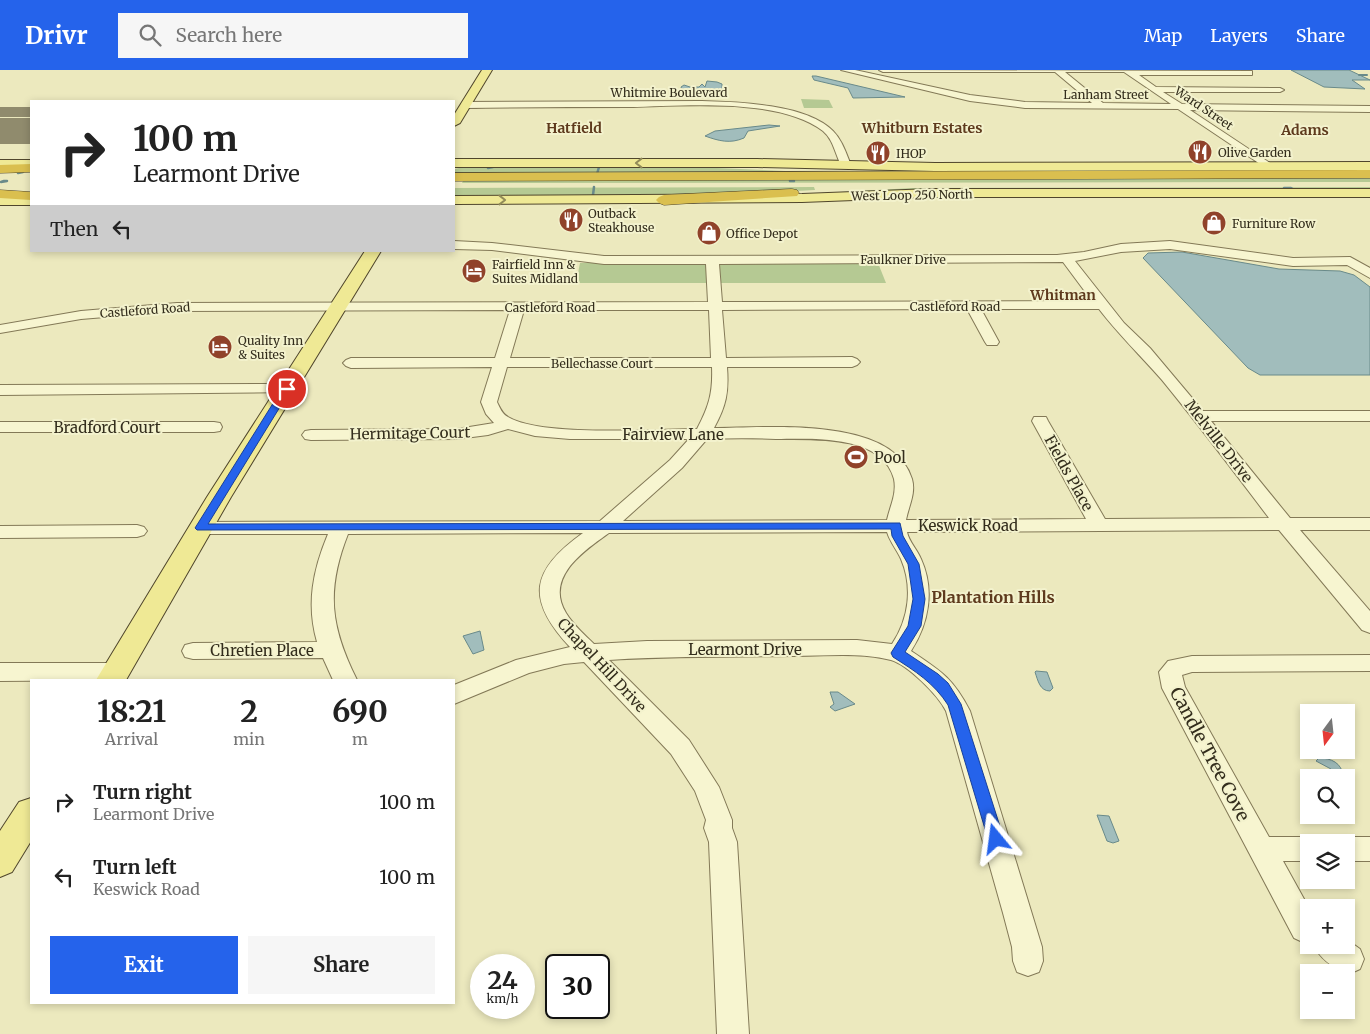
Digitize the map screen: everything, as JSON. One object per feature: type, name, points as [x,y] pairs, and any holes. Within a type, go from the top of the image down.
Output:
[{"type":"highway","points":[[662,163],[836,172],[967,176]]},
{"type":"highway","points":[[0,170],[30,166]]},
{"type":"highway","points":[[458,184],[967,176],[1370,174]]},
{"type":"highway","points":[[0,178],[30,178]]},
{"type":"highway","points":[[458,184],[1370,184]]},
{"type":"highway","points":[[664,200],[922,184]]},
{"type":"highway","points":[[0,186],[30,186]]},
{"type":"highway","points":[[0,194],[30,196]]},
{"type":"main road","points":[[455,121],[487,70]]},
{"type":"main road","name":"West Loop 250 North","points":[[458,184],[662,163],[757,162],[931,167],[1370,166]]},
{"type":"main road","points":[[0,164],[30,166]]},
{"type":"main road","name":"West Loop 250 North","points":[[455,168],[458,184]]},
{"type":"main road","name":"West Loop 250 North","points":[[458,184],[664,200],[802,198],[932,193],[1370,194]]},
{"type":"main road","points":[[0,201],[30,201]]},
{"type":"main road","points":[[114,676],[201,528],[372,252]]},
{"type":"main road","points":[[0,861],[30,814]]},
{"type":"street","name":"Lanham Street","points":[[845,70],[970,98],[1042,106],[1370,109]]},
{"type":"street","points":[[862,74],[886,70],[1249,73]]},
{"type":"street","points":[[990,70],[1000,80]]},
{"type":"street","points":[[1057,70],[1102,107]]},
{"type":"street","name":"Ward Street","points":[[1128,71],[1269,167]]},
{"type":"street","points":[[1153,89],[1280,90]]},
{"type":"street","name":"Whitmire Boulevard","points":[[465,104],[704,104],[760,108],[801,117],[824,127],[836,139],[846,165]]},
{"type":"street","name":"Faulkner Drive","points":[[455,245],[505,247],[577,259],[712,259],[1066,258],[1121,248],[1170,245],[1286,262],[1350,261],[1370,274]]},
{"type":"street","name":"Melville Drive","points":[[1066,258],[1119,326],[1172,383],[1284,524],[1370,625]]},
{"type":"street","name":"Chapel Hill Drive","points":[[712,259],[720,392],[716,408],[702,434],[676,464],[604,527],[571,551],[553,575],[550,603],[557,618],[680,747],[701,777],[714,806],[720,824],[718,828],[724,854],[733,1034]]},
{"type":"street","name":"Castleford Road","points":[[0,329],[60,318],[133,310],[189,307],[1102,305]]},
{"type":"street","points":[[972,306],[992,342]]},
{"type":"street","points":[[508,424],[495,416],[489,402],[518,307]]},
{"type":"street","name":"Bellechasse Court","points":[[351,363],[852,362]]},
{"type":"street","points":[[0,390],[287,389]]},
{"type":"street","points":[[1199,416],[1370,416]]},
{"type":"street","name":"Fields Place","points":[[1040,421],[1098,524]]},
{"type":"street","name":"Fairview Lane","points":[[508,424],[538,430],[580,434],[833,434],[855,439],[874,447],[892,458],[903,475],[904,493],[901,507],[897,511],[896,526]]},
{"type":"street","name":"Hermitage Court","points":[[311,435],[451,434],[488,430],[508,424]]},
{"type":"street","name":"Bradford Court","points":[[0,427],[214,427]]},
{"type":"street","name":"Keswick Road","points":[[201,528],[1370,524]]},
{"type":"street","points":[[896,526],[898,536],[914,564],[919,599],[914,626],[908,640],[898,653],[933,677],[950,695],[958,711],[1018,913],[1027,947],[1028,961]]},
{"type":"street","points":[[340,528],[329,552],[321,591],[323,626],[331,650],[345,679]]},
{"type":"street","points":[[0,532],[137,531]]},
{"type":"street","name":"Learmont Drive","points":[[455,695],[524,666],[588,652],[646,649],[857,648],[898,653]]},
{"type":"street","name":"Chretien Place","points":[[193,651],[331,650]]},
{"type":"street","name":"Candle Tree Cove","points":[[1300,921],[1174,688],[1170,679],[1171,672],[1178,665],[1192,664],[1370,663]]},
{"type":"street","points":[[0,672],[114,676]]},
{"type":"street","points":[[1261,849],[1300,849]]},
{"type":"street","points":[[1355,849],[1370,849]]},
{"type":"green space","points":[[801,99],[829,100],[833,108],[804,108]]},
{"type":"green space","points":[[467,166],[670,166],[808,172],[456,175],[455,169]]},
{"type":"green space","points":[[1370,177],[1370,182],[462,183],[464,179]]},
{"type":"green space","points":[[814,187],[815,190],[656,198],[455,198],[455,188]]},
{"type":"green space","points":[[1370,187],[1370,192],[747,197],[913,188]]},
{"type":"green space","points":[[580,263],[878,263],[886,283],[576,283]]},
{"type":"water","points":[[1291,70],[1349,70],[1370,80],[1352,80],[1365,89],[1324,87]]},
{"type":"water","points":[[812,76],[905,97],[853,98],[848,88],[814,80]]},
{"type":"water","points":[[707,81],[722,84],[722,89],[686,91],[682,90],[681,87],[684,85],[699,87],[702,84],[705,87]]},
{"type":"water","points":[[769,125],[780,126],[748,131],[744,138],[734,141],[705,136],[715,131]]},
{"type":"water","points":[[1182,252],[1279,269],[1340,271],[1354,275],[1370,287],[1370,375],[1260,375],[1248,368],[1143,258],[1148,253]]},
{"type":"water","points":[[480,631],[484,650],[473,654],[463,636]]},
{"type":"water","points":[[1036,671],[1047,672],[1053,688],[1050,691],[1047,691],[1040,685]]},
{"type":"water","points":[[830,692],[838,692],[855,704],[835,711],[830,707],[834,704]]},
{"type":"water","points":[[1318,759],[1328,759],[1335,762],[1341,769],[1331,769],[1316,761]]},
{"type":"water","points":[[1097,815],[1109,816],[1119,841],[1113,843],[1107,841]]},
{"type":"waterway","points":[[1359,75],[1367,75]]},
{"type":"waterway","points":[[490,167],[493,167],[488,168],[490,167]]},
{"type":"waterway","points":[[597,174],[599,167]]},
{"type":"waterway","points":[[20,172],[23,172],[18,173],[20,172]]},
{"type":"waterway","points":[[790,180],[793,180],[794,181],[790,181],[790,180]]},
{"type":"waterway","points":[[4,181],[7,181],[1,182],[4,181]]},
{"type":"waterway","points":[[593,195],[594,187]]},
{"type":"waterway","points":[[1284,188],[1291,188],[1296,191],[1284,188]]},
{"type":"taxiway","points":[[0,112],[30,112]]},
{"type":"runway","points":[[0,131],[30,131]]},
{"type":"place","name":"Olive Garden","points":[[1200,152]]},
{"type":"place","name":"IHOP","points":[[878,153]]},
{"type":"place","name":"Outback Steakhouse","points":[[571,220]]},
{"type":"place","name":"Furniture Row","points":[[1214,223]]},
{"type":"place","name":"Office Depot","points":[[709,233]]},
{"type":"place","name":"Fairfield Inn & Suites Midland","points":[[474,271]]},
{"type":"place","name":"Quality Inn & Suites","points":[[220,347]]},
{"type":"place","name":"Pool","points":[[856,457]]},
{"type":"district","name":"Hatfield","points":[[574,128]]},
{"type":"district","name":"Whitburn Estates","points":[[922,128]]},
{"type":"district","name":"Adams","points":[[1305,130]]},
{"type":"district","name":"Whitman","points":[[1063,295]]},
{"type":"district","name":"Plantation Hills","points":[[993,597]]},
{"type":"route","points":[[287,389],[201,528],[896,526],[900,541],[914,564],[919,599],[914,626],[908,640],[898,653],[933,677],[950,695],[955,704],[996,839]]}]
